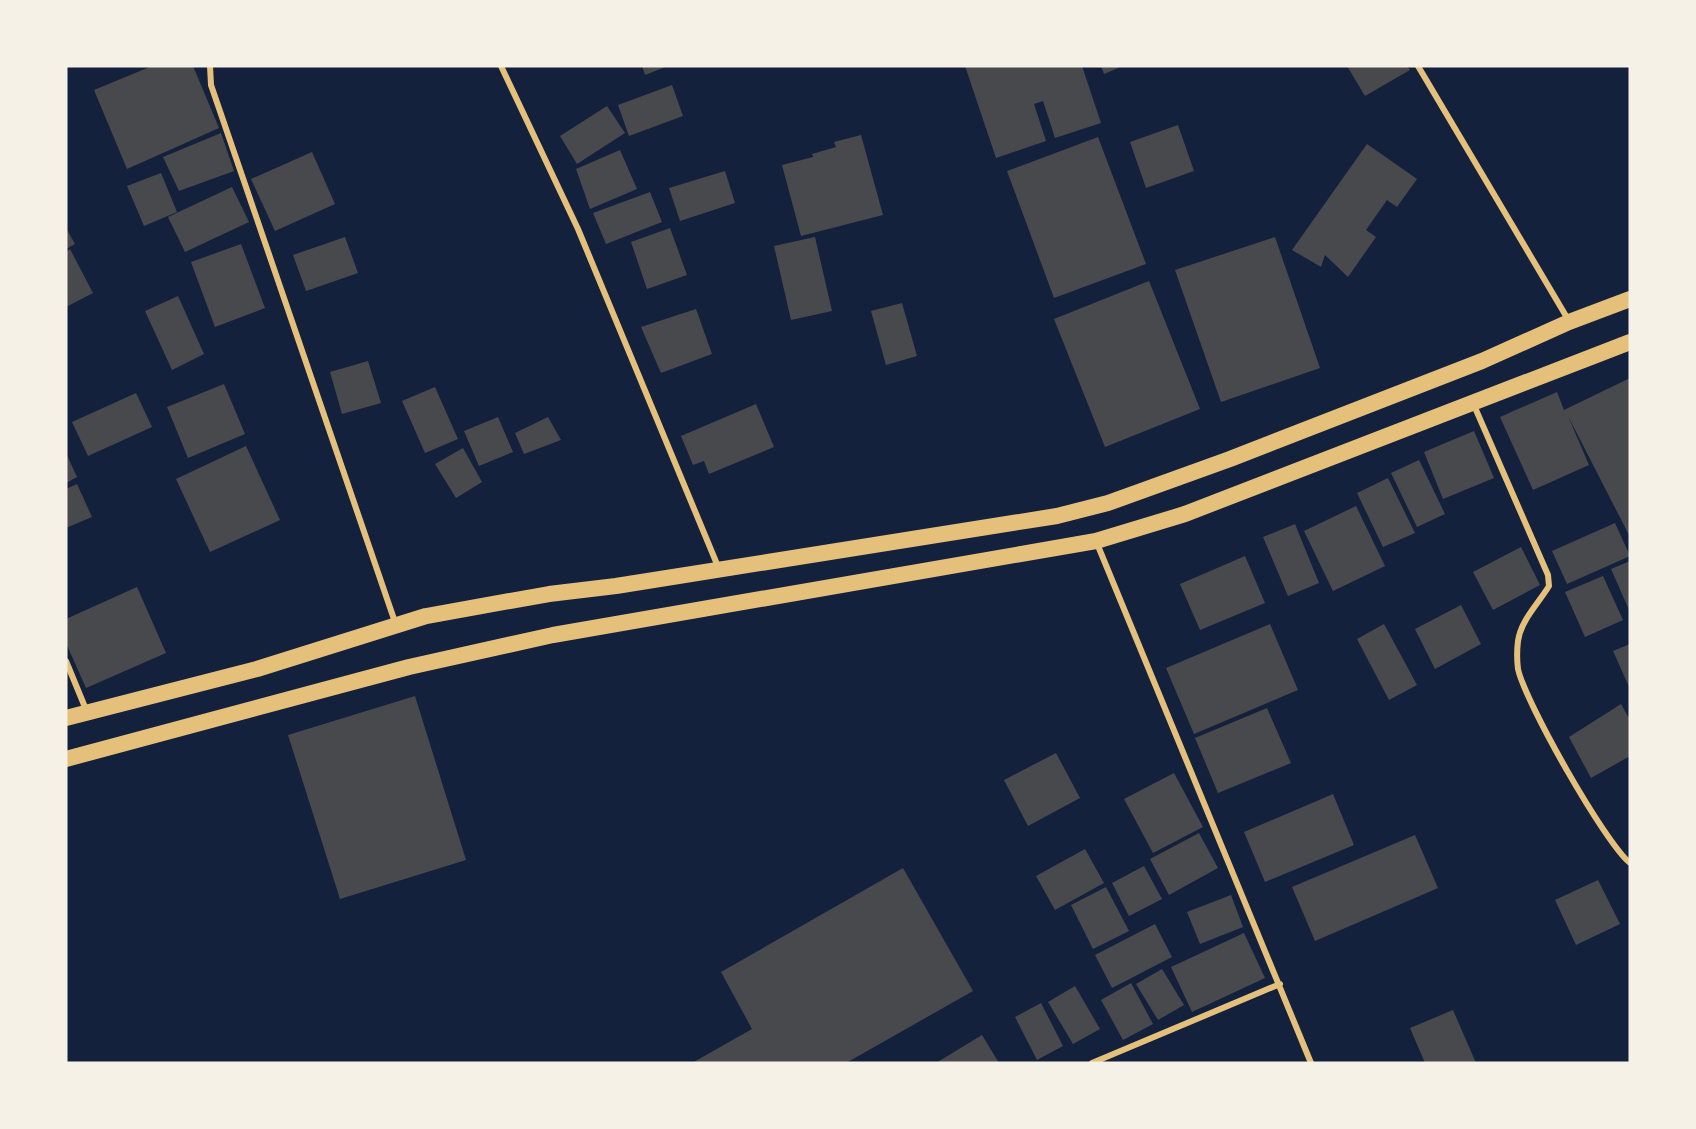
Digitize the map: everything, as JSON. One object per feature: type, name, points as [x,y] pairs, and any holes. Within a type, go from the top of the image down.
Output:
[{"type":"highway","points":[[66,718],[257,669],[426,616],[549,594],[720,570],[1057,516],[1108,502],[1230,459],[1482,361],[1569,322],[1630,299]]},
{"type":"highway","points":[[66,759],[409,667],[553,635],[1096,540],[1185,514],[1630,342]]},
{"type":"street","points":[[210,66],[211,85],[396,626]]},
{"type":"street","points":[[501,66],[578,229],[720,570]]},
{"type":"street","points":[[1418,66],[1569,322]]},
{"type":"street","points":[[1473,402],[1548,575],[1549,586],[1524,622],[1518,642],[1518,669],[1534,710],[1603,831],[1621,856],[1630,863]]},
{"type":"street","points":[[1096,540],[1311,1063]]},
{"type":"street","points":[[66,661],[87,713]]},
{"type":"street","points":[[1092,1063],[1280,984]]},
{"type":"building","points":[[152,66],[193,66],[219,128],[127,169],[94,90]]},
{"type":"building","points":[[642,66],[668,66],[645,75]]},
{"type":"building","points":[[965,66],[1082,66],[1101,123],[1055,138],[1043,101],[1034,104],[1046,141],[996,158]]},
{"type":"building","points":[[1101,66],[1123,66],[1104,74]]},
{"type":"building","points":[[1347,66],[1407,66],[1410,70],[1365,96]]},
{"type":"building","points":[[672,85],[683,116],[629,136],[618,105]]},
{"type":"building","points":[[607,106],[625,133],[577,164],[560,136]]},
{"type":"building","points":[[1178,125],[1194,171],[1146,188],[1130,142]]},
{"type":"building","points":[[221,133],[234,171],[179,191],[163,157]]},
{"type":"building","points":[[861,135],[883,215],[801,236],[782,165],[813,157],[812,154],[836,147],[834,142]]},
{"type":"building","points":[[1098,137],[1146,264],[1054,298],[1007,171]]},
{"type":"building","points":[[1367,144],[1417,179],[1397,207],[1387,200],[1366,230],[1376,237],[1348,277],[1325,255],[1321,267],[1292,250]]},
{"type":"building","points":[[620,150],[637,189],[590,209],[576,169]]},
{"type":"building","points":[[312,152],[335,204],[275,231],[251,179]]},
{"type":"building","points":[[725,171],[735,203],[680,221],[669,188]]},
{"type":"building","points":[[161,173],[177,212],[144,226],[127,186]]},
{"type":"building","points":[[232,187],[249,222],[185,252],[168,217]]},
{"type":"building","points":[[650,192],[662,222],[606,244],[593,213]]},
{"type":"building","points":[[66,228],[75,244],[66,249]]},
{"type":"building","points":[[670,228],[687,275],[647,289],[631,242]]},
{"type":"building","points":[[345,237],[358,273],[306,291],[293,255]]},
{"type":"building","points":[[815,237],[832,311],[791,320],[774,246]]},
{"type":"building","points":[[1275,237],[1320,368],[1221,402],[1175,270]]},
{"type":"building","points":[[241,244],[265,308],[215,327],[191,262]]},
{"type":"building","points":[[70,249],[93,293],[66,307],[66,252]]},
{"type":"building","points":[[1149,281],[1200,409],[1105,447],[1054,319]]},
{"type":"building","points":[[178,296],[204,354],[172,370],[145,311]]},
{"type":"building","points":[[902,303],[917,356],[886,365],[871,311]]},
{"type":"building","points":[[696,309],[712,354],[661,373],[641,327]]},
{"type":"building","points":[[368,361],[381,403],[342,414],[330,372]]},
{"type":"building","points":[[1630,378],[1630,537],[1568,416],[1589,465],[1533,490],[1500,417],[1557,392],[1564,410]]},
{"type":"building","points":[[224,384],[245,434],[188,458],[167,407]]},
{"type":"building","points":[[435,387],[458,439],[425,453],[402,401]]},
{"type":"building","points":[[136,393],[152,427],[88,456],[72,422]]},
{"type":"building","points":[[756,404],[774,447],[709,474],[704,461],[693,465],[681,436]]},
{"type":"building","points":[[498,417],[513,452],[479,466],[464,431]]},
{"type":"building","points":[[548,417],[561,440],[524,454],[515,433]]},
{"type":"building","points":[[1474,431],[1494,478],[1443,499],[1424,452]]},
{"type":"building","points":[[246,446],[280,520],[210,552],[176,479]]},
{"type":"building","points":[[463,448],[482,482],[456,498],[435,464]]},
{"type":"building","points":[[66,453],[77,477],[66,483]]},
{"type":"building","points":[[1419,460],[1445,514],[1417,527],[1391,473]]},
{"type":"building","points":[[1388,478],[1415,533],[1383,547],[1357,493]]},
{"type":"building","points":[[77,484],[92,517],[66,528],[66,489]]},
{"type":"building","points":[[1356,506],[1385,566],[1333,591],[1304,531]]},
{"type":"building","points":[[1615,523],[1630,556],[1567,584],[1552,551]]},
{"type":"building","points":[[1295,524],[1319,583],[1288,596],[1263,537]]},
{"type":"building","points":[[1521,547],[1540,585],[1493,610],[1473,572]]},
{"type":"building","points":[[1245,556],[1265,603],[1200,630],[1180,584]]},
{"type":"building","points":[[1630,561],[1630,612],[1611,569]]},
{"type":"building","points":[[1603,576],[1623,620],[1585,637],[1565,592]]},
{"type":"building","points":[[137,587],[166,653],[86,688],[66,643],[66,619]]},
{"type":"building","points":[[1461,605],[1481,644],[1435,669],[1415,629]]},
{"type":"building","points":[[1270,624],[1298,690],[1194,734],[1166,668]]},
{"type":"building","points":[[1384,624],[1417,685],[1389,700],[1357,639]]},
{"type":"building","points":[[1630,644],[1630,689],[1613,651]]},
{"type":"building","points":[[415,696],[466,860],[340,899],[288,735]]},
{"type":"building","points":[[1621,704],[1630,720],[1630,756],[1591,778],[1569,737]]},
{"type":"building","points":[[1267,708],[1291,763],[1218,793],[1195,738]]},
{"type":"building","points":[[1056,753],[1080,798],[1028,826],[1004,780]]},
{"type":"building","points":[[1174,773],[1203,827],[1153,853],[1124,799]]},
{"type":"building","points":[[1333,794],[1354,845],[1265,882],[1244,832]]},
{"type":"building","points":[[1199,833],[1218,868],[1169,895],[1150,859]]},
{"type":"building","points":[[1415,835],[1438,888],[1315,941],[1292,887]]},
{"type":"building","points":[[1085,849],[1104,883],[1055,910],[1036,876]]},
{"type":"building","points":[[1144,866],[1162,899],[1129,916],[1112,883]]},
{"type":"building","points":[[903,868],[973,991],[846,1063],[692,1063],[752,1029],[721,972]]},
{"type":"building","points":[[1598,880],[1620,924],[1576,945],[1555,900]]},
{"type":"building","points":[[1106,887],[1129,931],[1093,949],[1071,905]]},
{"type":"building","points":[[1231,895],[1243,927],[1200,944],[1187,912]]},
{"type":"building","points":[[1155,924],[1172,957],[1112,988],[1095,955]]},
{"type":"building","points":[[1244,933],[1265,978],[1192,1012],[1171,967]]},
{"type":"building","points":[[1162,969],[1184,1005],[1158,1020],[1136,984]]},
{"type":"building","points":[[1131,983],[1153,1024],[1123,1040],[1101,1000]]},
{"type":"building","points":[[1075,986],[1100,1029],[1073,1044],[1048,1002]]},
{"type":"building","points":[[1041,1003],[1063,1046],[1037,1060],[1015,1017]]},
{"type":"building","points":[[1453,1010],[1476,1063],[1425,1063],[1410,1028]]},
{"type":"building","points":[[982,1035],[999,1063],[936,1063]]}]
